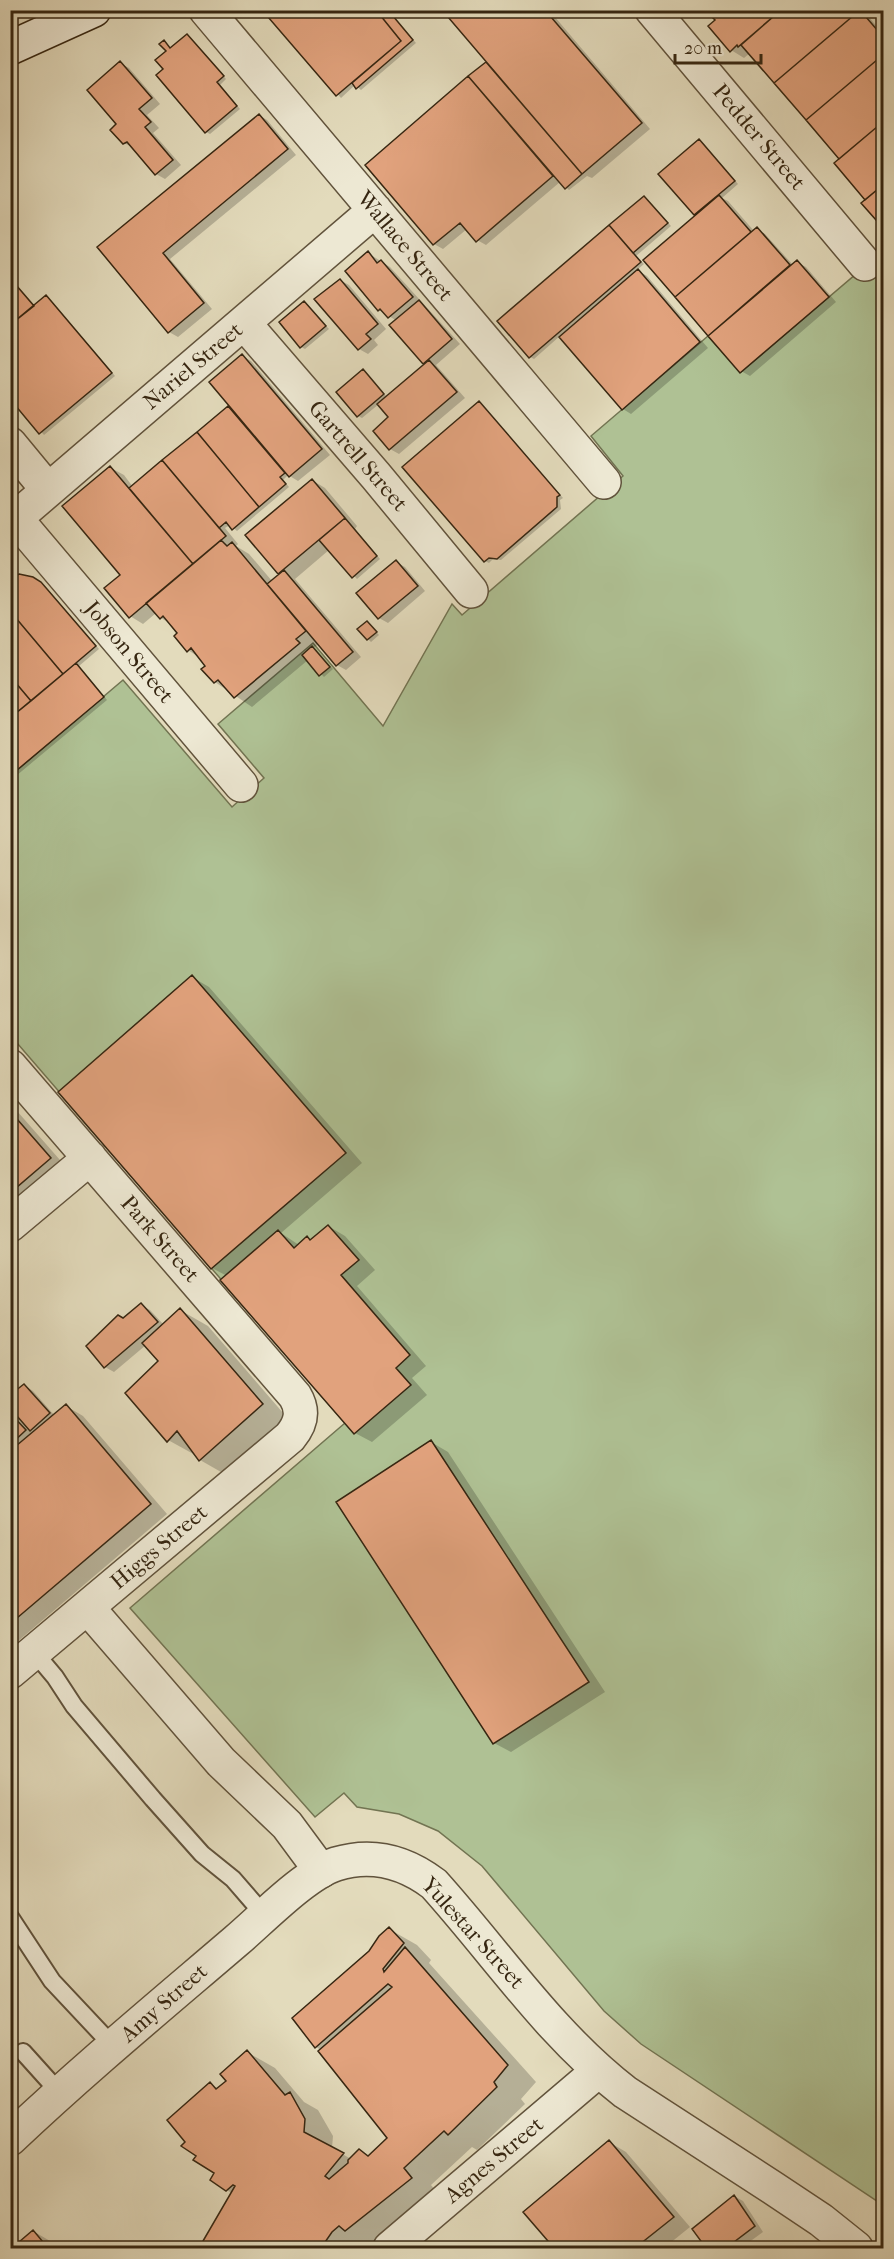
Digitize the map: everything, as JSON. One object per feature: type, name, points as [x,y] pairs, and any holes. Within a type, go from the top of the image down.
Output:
[{"type":"street","points":[[10,48],[94,10]]},
{"type":"street","name":"Wallace Street","points":[[206,10],[604,482]]},
{"type":"street","name":"Pedder Street","points":[[652,10],[866,264]]},
{"type":"street","name":"Nariel Street","points":[[13,521],[375,210]]},
{"type":"street","name":"Gartrell Street","points":[[244,323],[376,476],[471,591]]},
{"type":"street","points":[[10,444],[48,490]]},
{"type":"street","name":"Jobson Street","points":[[13,521],[242,785]]},
{"type":"street","name":"Park Street","points":[[10,1066],[294,1396],[301,1410],[301,1417]]},
{"type":"street","points":[[10,1225],[90,1158]]},
{"type":"street","name":"Higgs Street","points":[[22,1662],[290,1437],[301,1417]]},
{"type":"street","points":[[88,1608],[221,1762],[287,1825],[321,1871]]},
{"type":"street","name":"Yulestar Street","points":[[321,1871],[335,1864],[367,1859],[387,1860],[419,1873],[434,1884],[552,2024],[598,2071],[625,2092],[801,2207],[856,2248]]},
{"type":"street","name":"Amy Street","points":[[10,2139],[59,2092],[321,1871]]},
{"type":"street","name":"Agnes Street","points":[[390,2248],[598,2071]]},
{"type":"lane","points":[[22,1662],[55,1677],[74,1706],[153,1799],[202,1854],[233,1879],[265,1916]]},
{"type":"lane","points":[[12,1921],[52,1981],[113,2046]]},
{"type":"lane","points":[[23,2052],[59,2092]]},
{"type":"green space","points":[[883,251],[883,2205],[641,2044],[604,2011],[482,1866],[438,1831],[399,1814],[357,1807],[344,1793],[315,1817],[130,1608],[345,1423],[11,1036],[10,776],[123,680],[232,807],[264,778],[218,724],[313,643],[383,726],[452,604],[462,615],[623,476],[591,436],[708,336],[741,372]]},
{"type":"building","points":[[262,10],[376,10],[401,41],[336,96]]},
{"type":"building","points":[[376,10],[388,10],[413,40],[356,89],[352,83],[401,41]]},
{"type":"building","points":[[442,10],[545,10],[642,123],[582,174]]},
{"type":"building","points":[[718,10],[781,10],[730,52],[708,26],[715,20],[711,16]]},
{"type":"building","points":[[781,10],[860,10],[774,83],[741,45]]},
{"type":"building","points":[[860,10],[884,38],[884,54],[806,120],[774,83]]},
{"type":"building","points":[[187,34],[224,76],[217,82],[237,106],[205,133],[156,75],[163,69],[155,60],[166,51],[159,44],[164,40],[170,48]]},
{"type":"building","points":[[884,54],[884,121],[839,159],[806,120]]},
{"type":"building","points":[[120,61],[152,98],[139,109],[151,122],[145,127],[173,160],[155,175],[127,142],[123,144],[110,130],[116,124],[87,90]]},
{"type":"building","points":[[486,62],[582,174],[565,189],[468,76]]},
{"type":"building","points":[[468,76],[553,176],[476,242],[460,223],[433,245],[365,165]]},
{"type":"building","points":[[259,114],[288,149],[163,253],[204,303],[168,333],[97,247]]},
{"type":"building","points":[[884,121],[884,184],[865,200],[834,163]]},
{"type":"building","points":[[699,139],[735,181],[694,215],[658,174]]},
{"type":"building","points":[[884,184],[884,229],[861,203]]},
{"type":"building","points":[[719,195],[751,232],[675,297],[643,260]]},
{"type":"building","points":[[644,196],[668,223],[633,253],[609,225]]},
{"type":"building","points":[[609,225],[641,262],[529,358],[497,321]]},
{"type":"building","points":[[757,227],[790,265],[708,336],[675,297]]},
{"type":"building","points":[[368,251],[377,263],[381,260],[413,297],[388,318],[380,309],[378,311],[345,271]]},
{"type":"building","points":[[797,260],[829,297],[740,373],[708,336]]},
{"type":"building","points":[[638,269],[700,342],[622,410],[559,337]]},
{"type":"building","points":[[10,278],[34,306],[10,325]]},
{"type":"building","points":[[340,279],[378,324],[366,334],[371,339],[358,350],[314,299]]},
{"type":"building","points":[[46,295],[112,373],[39,434],[10,399],[10,325]]},
{"type":"building","points":[[419,300],[452,339],[423,364],[389,325]]},
{"type":"building","points":[[304,301],[326,326],[300,348],[279,322]]},
{"type":"building","points":[[242,354],[322,449],[289,477],[209,382]]},
{"type":"building","points":[[429,360],[457,392],[389,450],[373,431],[388,417],[377,404]]},
{"type":"building","points":[[363,369],[384,394],[357,417],[336,392]]},
{"type":"building","points":[[479,401],[560,495],[557,497],[557,507],[497,559],[489,558],[484,562],[402,467]]},
{"type":"building","points":[[228,406],[285,473],[280,477],[286,484],[259,507],[197,432]]},
{"type":"building","points":[[197,432],[259,507],[232,530],[226,522],[219,528],[162,460]]},
{"type":"building","points":[[162,460],[226,536],[193,564],[129,488]]},
{"type":"building","points":[[110,466],[193,564],[129,618],[104,588],[120,575],[62,506]]},
{"type":"building","points":[[312,479],[345,518],[278,574],[245,535]]},
{"type":"building","points":[[345,518],[377,556],[352,578],[319,540]]},
{"type":"building","points":[[221,540],[227,546],[232,542],[306,631],[296,639],[300,643],[234,698],[218,680],[214,683],[201,669],[205,666],[191,648],[187,652],[174,636],[177,633],[163,616],[160,619],[146,603]]},
{"type":"building","points":[[396,560],[418,586],[378,619],[356,593]]},
{"type":"building","points":[[284,570],[353,652],[336,666],[267,584]]},
{"type":"building","points":[[19,574],[33,577],[41,582],[96,646],[63,674],[10,611],[10,581]]},
{"type":"building","points":[[10,611],[63,674],[31,701],[10,676]]},
{"type":"building","points":[[367,621],[377,632],[367,640],[357,629]]},
{"type":"building","points":[[312,646],[330,667],[319,676],[302,655]]},
{"type":"building","points":[[76,663],[104,697],[10,776],[10,718]]},
{"type":"building","points":[[10,676],[31,701],[10,718]]},
{"type":"building","points":[[192,975],[346,1153],[211,1269],[58,1092]]},
{"type":"building","points":[[10,1111],[51,1158],[10,1193]]},
{"type":"building","points":[[328,1225],[359,1260],[341,1275],[410,1355],[396,1368],[411,1385],[354,1434],[220,1280],[278,1230],[294,1248],[307,1236],[310,1240]]},
{"type":"building","points":[[141,1303],[158,1322],[104,1368],[86,1346],[118,1315],[123,1318]]},
{"type":"building","points":[[180,1308],[263,1404],[199,1461],[177,1431],[167,1442],[125,1393],[158,1361],[142,1343]]},
{"type":"building","points":[[24,1384],[50,1413],[30,1431],[10,1408],[10,1395]]},
{"type":"building","points":[[66,1404],[151,1504],[10,1624],[10,1451]]},
{"type":"building","points":[[10,1413],[26,1430],[10,1445]]},
{"type":"building","points":[[431,1440],[589,1682],[493,1744],[336,1502]]},
{"type":"building","points":[[389,1927],[404,1943],[383,1969],[384,1972],[405,1947],[508,2065],[494,2082],[497,2087],[448,2135],[444,2131],[404,2168],[412,2178],[345,2231],[339,2226],[321,2248],[209,2248],[203,2241],[235,2186],[233,2185],[226,2191],[210,2180],[214,2173],[193,2160],[196,2156],[181,2146],[185,2142],[167,2120],[210,2082],[216,2089],[226,2081],[220,2074],[247,2050],[285,2095],[290,2092],[305,2119],[304,2132],[344,2153],[325,2176],[329,2179],[348,2163],[348,2160],[359,2149],[368,2156],[387,2138],[318,2051],[392,1987],[388,1984],[315,2048],[292,2018],[369,1951],[379,1936]]},
{"type":"building","points":[[609,2140],[674,2217],[635,2248],[554,2248],[523,2212]]},
{"type":"building","points":[[734,2195],[755,2226],[726,2248],[706,2248],[692,2229]]},
{"type":"building","points":[[33,2230],[48,2248],[12,2248]]}]
